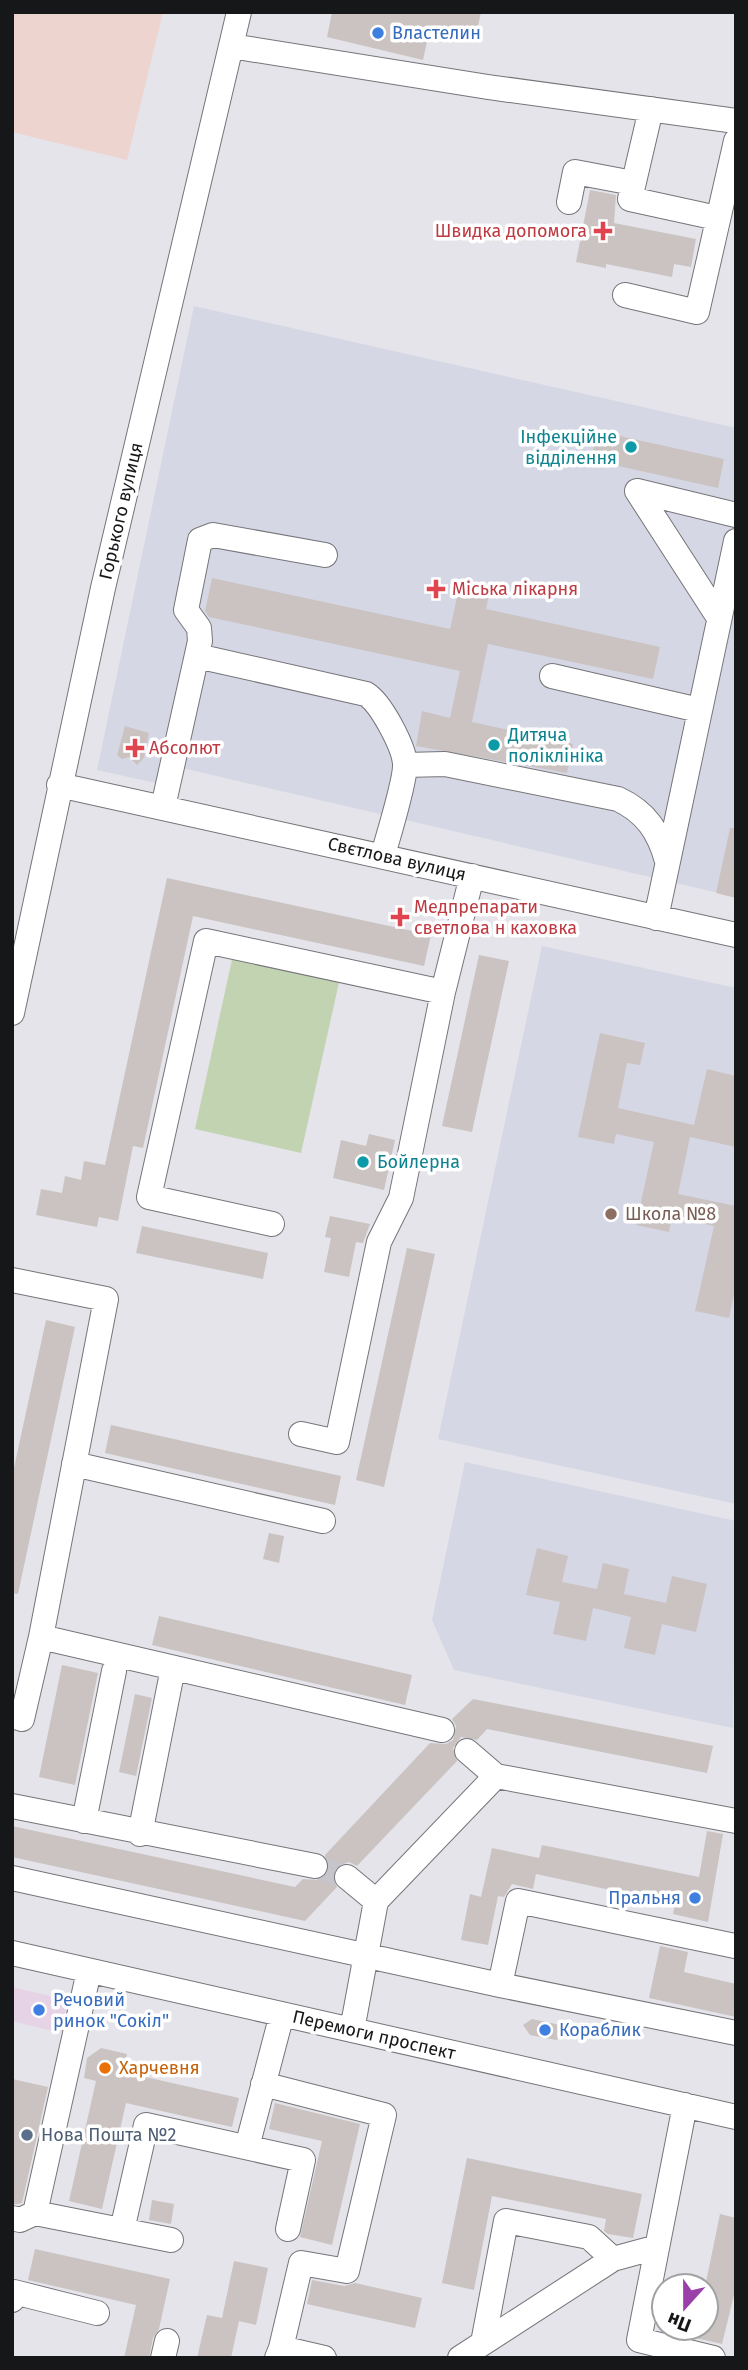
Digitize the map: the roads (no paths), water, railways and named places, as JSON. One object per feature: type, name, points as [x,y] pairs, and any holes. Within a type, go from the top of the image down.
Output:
[{"type":"street","name":"Горького вулиця","points":[[12,1013],[59,785],[239,12]]},
{"type":"street","points":[[231,46],[488,87],[736,121]]},
{"type":"street","points":[[651,108],[630,199],[717,218]]},
{"type":"street","points":[[625,295],[697,312],[736,141]]},
{"type":"street","points":[[569,202],[575,172],[633,183]]},
{"type":"street","points":[[719,618],[637,491],[736,515]]},
{"type":"street","points":[[163,807],[201,641],[199,628],[186,610],[198,545],[205,536],[213,534],[325,555]]},
{"type":"street","points":[[656,918],[736,541]]},
{"type":"street","points":[[197,656],[366,694],[381,708],[405,765],[383,855]]},
{"type":"street","points":[[552,676],[699,710]]},
{"type":"street","points":[[405,765],[445,764],[618,799],[637,810],[652,825],[667,861]]},
{"type":"street","name":"Свєтлова вулиця","points":[[59,785],[736,935]]},
{"type":"street","points":[[302,1434],[337,1442],[379,1242],[401,1198],[443,992],[472,876]]},
{"type":"street","points":[[272,1224],[149,1197],[206,941],[443,992]]},
{"type":"street","points":[[12,1280],[106,1298],[41,1637],[22,1718],[12,1716]]},
{"type":"street","points":[[74,1464],[323,1521]]},
{"type":"street","points":[[41,1637],[442,1730]]},
{"type":"street","points":[[140,1833],[173,1668]]},
{"type":"street","points":[[84,1821],[114,1671]]},
{"type":"street","points":[[467,1751],[496,1776],[734,1813]]},
{"type":"street","points":[[352,2030],[376,1901],[496,1776]]},
{"type":"street","points":[[12,1806],[314,1866]]},
{"type":"street","points":[[347,1877],[376,1901]]},
{"type":"street","points":[[12,1878],[500,1985],[736,2033]]},
{"type":"street","points":[[500,1985],[518,1901],[735,1946]]},
{"type":"street","name":"Перемоги проспект","points":[[12,1954],[736,2117]]},
{"type":"street","points":[[89,1971],[20,2218],[122,2230],[172,2240]]},
{"type":"street","points":[[247,2147],[282,2014]]},
{"type":"street","points":[[263,2084],[384,2115],[347,2271],[302,2263],[279,2353],[324,2358]]},
{"type":"street","points":[[685,2105],[639,2340],[713,2358]]},
{"type":"street","points":[[122,2230],[146,2125],[303,2160],[288,2229]]},
{"type":"street","points":[[483,2343],[506,2221],[589,2237],[613,2259]]},
{"type":"street","points":[[460,2358],[613,2259],[657,2247]]},
{"type":"street","points":[[12,2300],[14,2292],[97,2314]]},
{"type":"tunnel","points":[[315,1866],[347,1877]]},
{"type":"place","name":"Властелин","points":[[378,33]]},
{"type":"place","name":"Швидка допомога","points":[[603,231]]},
{"type":"place","name":"Інфекційне відділення","points":[[631,447]]},
{"type":"place","name":"Міська лікарня","points":[[436,589]]},
{"type":"place","name":"Дитяча поліклініка","points":[[494,745]]},
{"type":"place","name":"Абсолют","points":[[135,748]]},
{"type":"place","name":"Медпрепарати светлова н каховка","points":[[400,917]]},
{"type":"place","name":"Бойлерна","points":[[363,1162]]},
{"type":"place","name":"Школа №8","points":[[611,1214]]},
{"type":"place","name":"Пральня","points":[[695,1898]]},
{"type":"place","name":"Речовий ринок \"Сокіл\"","points":[[39,2010]]},
{"type":"place","name":"Кораблик","points":[[545,2030]]},
{"type":"place","name":"Харчевня","points":[[105,2068]]},
{"type":"place","name":"Нова Пошта №2","points":[[27,2135]]}]
